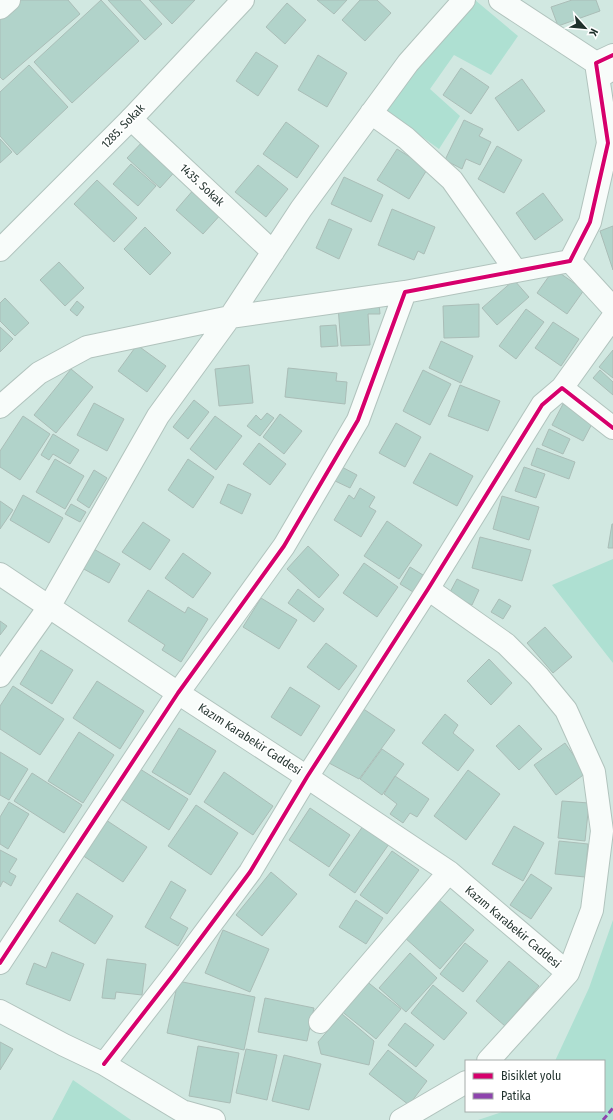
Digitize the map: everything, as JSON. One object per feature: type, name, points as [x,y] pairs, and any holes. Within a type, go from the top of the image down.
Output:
[{"type":"street","points":[[0,8],[9,0]]},
{"type":"street","name":"1285. Sokak","points":[[0,250],[131,119],[243,0]]},
{"type":"street","points":[[0,676],[49,607],[158,416],[230,317],[301,208],[408,63],[464,0]]},
{"type":"street","points":[[500,0],[605,59],[613,80]]},
{"type":"street","points":[[570,261],[590,222],[608,143],[605,59]]},
{"type":"street","points":[[371,113],[406,138],[452,180],[516,271]]},
{"type":"street","name":"1435. Sokak","points":[[131,119],[273,252]]},
{"type":"street","points":[[0,407],[39,373],[86,347],[230,317],[406,292],[570,261]]},
{"type":"street","points":[[570,261],[613,308]]},
{"type":"street","points":[[0,963],[178,693],[284,546],[358,420],[406,292]]},
{"type":"street","points":[[104,1064],[174,974],[250,872],[307,777],[428,589],[542,405],[562,388],[613,317]]},
{"type":"street","points":[[562,388],[613,428]]},
{"type":"street","name":"Kazım Karabekir Caddesi","points":[[0,574],[448,872],[568,973]]},
{"type":"street","points":[[428,589],[506,644],[538,676],[566,710],[594,772],[602,831],[592,910],[568,973],[489,1060]]},
{"type":"street","points":[[320,1022],[448,872]]},
{"type":"street","points":[[0,1011],[64,1045],[104,1064],[182,1111],[214,1120]]},
{"type":"street","points":[[401,1120],[465,1083]]},
{"type":"green space","points":[[470,0],[475,0],[518,36],[491,75],[454,55],[430,89],[460,116],[439,149],[386,111]]},
{"type":"green space","points":[[613,559],[613,663],[552,585]]},
{"type":"green space","points":[[613,920],[613,1120],[478,1120],[502,1112],[605,1112],[605,1060],[555,1060],[589,988]]},
{"type":"green space","points":[[73,1080],[131,1120],[52,1120]]},
{"type":"building","points":[[16,0],[68,0],[80,14],[3,80],[0,77],[0,14]]},
{"type":"building","points":[[101,0],[139,41],[72,103],[34,62]]},
{"type":"building","points":[[108,0],[140,0],[162,24],[145,40]]},
{"type":"building","points":[[149,0],[195,0],[172,24]]},
{"type":"building","points":[[317,0],[347,0],[334,14]]},
{"type":"building","points":[[360,0],[377,0],[391,13],[365,41],[342,20]]},
{"type":"building","points":[[572,0],[596,0],[600,11],[558,26],[551,7]]},
{"type":"building","points":[[287,3],[306,20],[285,44],[266,27]]},
{"type":"building","points":[[256,52],[278,66],[258,96],[236,81]]},
{"type":"building","points":[[318,55],[347,73],[327,107],[298,90]]},
{"type":"building","points":[[29,65],[68,107],[17,155],[0,136],[0,92]]},
{"type":"building","points":[[461,68],[489,87],[471,114],[443,95]]},
{"type":"building","points":[[522,79],[545,111],[518,131],[495,98]]},
{"type":"building","points":[[464,120],[483,129],[479,136],[491,142],[480,165],[466,159],[462,169],[445,160]]},
{"type":"building","points":[[286,122],[319,146],[297,178],[263,154]]},
{"type":"building","points":[[146,138],[179,167],[160,188],[127,158]]},
{"type":"building","points":[[0,139],[12,152],[0,163]]},
{"type":"building","points":[[497,146],[522,160],[504,193],[478,179]]},
{"type":"building","points":[[397,149],[428,168],[409,199],[377,180]]},
{"type":"building","points":[[131,164],[156,186],[138,206],[113,184]]},
{"type":"building","points":[[258,165],[288,189],[266,217],[235,192]]},
{"type":"building","points":[[344,177],[383,195],[371,222],[331,204]]},
{"type":"building","points":[[97,180],[137,218],[114,242],[74,204]]},
{"type":"building","points":[[195,188],[223,212],[203,234],[176,210]]},
{"type":"building","points":[[543,193],[563,220],[535,240],[516,213]]},
{"type":"building","points":[[392,209],[435,227],[424,254],[418,251],[414,260],[378,245]]},
{"type":"building","points":[[329,219],[352,229],[339,259],[316,248]]},
{"type":"building","points":[[613,226],[613,270],[600,231]]},
{"type":"building","points":[[145,227],[171,253],[150,275],[124,249]]},
{"type":"building","points":[[59,262],[84,288],[65,306],[40,280]]},
{"type":"building","points":[[554,269],[584,290],[567,314],[537,293]]},
{"type":"building","points":[[514,280],[529,297],[497,325],[482,308]]},
{"type":"building","points":[[5,298],[29,323],[15,336],[0,321],[0,303]]},
{"type":"building","points":[[77,301],[84,307],[77,316],[70,310]]},
{"type":"building","points":[[379,303],[380,314],[368,314],[370,345],[341,346],[338,306]]},
{"type":"building","points":[[479,304],[479,337],[444,338],[443,306]]},
{"type":"building","points":[[526,309],[544,322],[516,359],[499,346]]},
{"type":"building","points":[[553,322],[579,339],[561,366],[535,348]]},
{"type":"building","points":[[336,325],[338,346],[321,347],[320,326]]},
{"type":"building","points":[[0,327],[13,339],[0,352]]},
{"type":"building","points":[[441,341],[473,356],[461,383],[429,368]]},
{"type":"building","points":[[137,345],[166,366],[147,392],[118,371]]},
{"type":"building","points":[[613,350],[613,378],[599,367]]},
{"type":"building","points":[[249,365],[253,403],[219,406],[215,369]]},
{"type":"building","points":[[288,368],[337,373],[336,381],[347,382],[345,404],[285,397]]},
{"type":"building","points":[[71,369],[93,387],[56,433],[34,415]]},
{"type":"building","points":[[423,370],[451,384],[430,425],[403,411]]},
{"type":"building","points":[[600,370],[613,382],[613,395],[593,378]]},
{"type":"building","points":[[460,385],[500,401],[488,431],[448,416]]},
{"type":"building","points":[[194,400],[209,412],[188,439],[173,427]]},
{"type":"building","points":[[94,403],[124,419],[107,451],[77,435]]},
{"type":"building","points":[[563,404],[594,420],[583,441],[552,425]]},
{"type":"building","points":[[267,413],[274,418],[260,436],[247,426],[256,415],[261,420]]},
{"type":"building","points":[[280,414],[302,431],[284,454],[263,437]]},
{"type":"building","points":[[23,416],[50,434],[20,480],[0,467],[0,451]]},
{"type":"building","points":[[215,416],[242,436],[216,470],[190,449]]},
{"type":"building","points":[[396,423],[421,437],[405,467],[379,453]]},
{"type":"building","points":[[549,429],[570,439],[563,454],[542,445]]},
{"type":"building","points":[[53,434],[79,450],[70,464],[53,454],[49,460],[41,455]]},
{"type":"building","points":[[259,443],[286,464],[270,485],[243,464]]},
{"type":"building","points":[[537,448],[575,462],[569,479],[531,465]]},
{"type":"building","points":[[430,453],[473,476],[457,506],[413,483]]},
{"type":"building","points":[[55,459],[84,476],[65,509],[36,492]]},
{"type":"building","points":[[188,459],[214,477],[193,508],[168,490]]},
{"type":"building","points":[[340,466],[357,475],[350,488],[333,480]]},
{"type":"building","points":[[524,467],[545,474],[536,498],[515,491]]},
{"type":"building","points":[[94,470],[107,478],[89,508],[77,500]]},
{"type":"building","points":[[228,484],[251,494],[242,514],[220,503]]},
{"type":"building","points":[[360,488],[375,497],[369,507],[376,511],[361,537],[334,520],[349,495],[354,499]]},
{"type":"building","points":[[23,495],[63,518],[49,543],[10,520]]},
{"type":"building","points":[[502,496],[539,507],[529,540],[493,529]]},
{"type":"building","points":[[0,501],[13,510],[0,529]]},
{"type":"building","points":[[71,504],[86,512],[80,522],[65,514]]},
{"type":"building","points":[[387,521],[422,545],[399,579],[364,556]]},
{"type":"building","points":[[143,522],[170,540],[150,570],[122,552]]},
{"type":"building","points":[[612,524],[613,548],[608,548]]},
{"type":"building","points":[[480,537],[531,550],[522,581],[472,568]]},
{"type":"building","points":[[308,546],[339,575],[319,598],[287,569]]},
{"type":"building","points":[[92,548],[120,564],[109,583],[82,568]]},
{"type":"building","points":[[183,553],[211,573],[193,598],[165,578]]},
{"type":"building","points":[[364,563],[398,587],[377,617],[343,593]]},
{"type":"building","points":[[410,567],[423,575],[413,592],[400,584]]},
{"type":"building","points":[[457,579],[479,590],[472,605],[449,594]]},
{"type":"building","points":[[298,589],[324,609],[314,622],[288,603]]},
{"type":"building","points":[[148,590],[185,613],[188,607],[208,619],[181,662],[162,650],[165,645],[128,621]]},
{"type":"building","points":[[261,598],[297,620],[279,649],[243,627]]},
{"type":"building","points":[[499,599],[511,606],[503,619],[491,612]]},
{"type":"building","points":[[0,621],[7,626],[0,635]]},
{"type":"building","points":[[545,627],[572,657],[553,673],[527,643]]},
{"type":"building","points":[[326,643],[357,666],[339,690],[307,667]]},
{"type":"building","points":[[41,650],[73,670],[52,704],[20,684]]},
{"type":"building","points":[[489,659],[512,683],[491,705],[467,681]]},
{"type":"building","points":[[97,681],[144,711],[120,749],[73,718]]},
{"type":"building","points":[[13,686],[64,719],[40,755],[0,729],[0,706]]},
{"type":"building","points":[[290,687],[320,706],[301,736],[271,717]]},
{"type":"building","points":[[362,708],[395,730],[359,779],[329,763]]},
{"type":"building","points":[[445,714],[458,725],[453,733],[474,750],[458,771],[422,743]]},
{"type":"building","points":[[519,725],[542,749],[519,770],[496,746]]},
{"type":"building","points":[[179,728],[216,751],[190,795],[152,772]]},
{"type":"building","points":[[79,732],[114,755],[83,803],[48,781]]},
{"type":"building","points":[[565,743],[586,773],[556,795],[534,765]]},
{"type":"building","points":[[382,749],[404,764],[382,795],[360,779]]},
{"type":"building","points":[[0,752],[28,769],[9,800],[0,795]]},
{"type":"building","points":[[140,769],[188,799],[169,830],[121,799]]},
{"type":"building","points":[[468,770],[500,794],[466,840],[434,816]]},
{"type":"building","points":[[224,772],[273,806],[253,835],[204,802]]},
{"type":"building","points":[[32,773],[82,805],[64,833],[14,801]]},
{"type":"building","points":[[395,776],[429,799],[417,817],[410,813],[403,823],[390,814],[397,804],[384,794]]},
{"type":"building","points":[[562,801],[589,803],[585,841],[558,838]]},
{"type":"building","points":[[9,802],[29,814],[8,849],[0,844],[0,817]]},
{"type":"building","points":[[196,805],[238,833],[211,875],[168,846]]},
{"type":"building","points":[[310,808],[350,835],[329,867],[289,840]]},
{"type":"building","points":[[106,820],[147,847],[123,882],[82,855]]},
{"type":"building","points":[[363,826],[389,844],[355,893],[329,875]]},
{"type":"building","points":[[514,826],[544,843],[523,881],[492,864]]},
{"type":"building","points":[[559,841],[588,844],[585,877],[555,874]]},
{"type":"building","points":[[0,850],[17,859],[9,872],[16,876],[11,886],[3,881],[0,887]]},
{"type":"building","points":[[392,851],[419,870],[387,914],[360,895]]},
{"type":"building","points":[[271,872],[297,894],[262,936],[236,915]]},
{"type":"building","points":[[531,874],[552,888],[531,919],[510,905]]},
{"type":"building","points":[[171,881],[186,890],[170,918],[188,928],[178,946],[145,927]]},
{"type":"building","points":[[77,893],[113,916],[95,944],[59,921]]},
{"type":"building","points":[[438,899],[474,930],[440,969],[405,938]]},
{"type":"building","points":[[356,900],[383,918],[366,944],[339,927]]},
{"type":"building","points":[[223,930],[269,949],[250,992],[205,973]]},
{"type":"building","points":[[465,943],[488,961],[463,992],[440,974]]},
{"type":"building","points":[[52,952],[84,964],[70,1001],[26,984],[34,963],[46,968]]},
{"type":"building","points":[[410,953],[437,978],[406,1012],[379,988]]},
{"type":"building","points":[[107,959],[146,964],[142,995],[116,992],[115,999],[102,998]]},
{"type":"building","points":[[509,961],[539,986],[505,1026],[476,1001]]},
{"type":"building","points":[[365,980],[401,1009],[376,1039],[340,1010]]},
{"type":"building","points":[[178,981],[255,997],[244,1050],[167,1033]]},
{"type":"building","points":[[433,985],[467,1013],[444,1040],[411,1013]]},
{"type":"building","points":[[265,998],[314,1008],[307,1041],[258,1032]]},
{"type":"building","points":[[342,1014],[374,1041],[369,1065],[321,1054],[318,1042]]},
{"type":"building","points":[[405,1023],[434,1045],[416,1067],[388,1045]]},
{"type":"building","points":[[0,1042],[13,1049],[0,1070]]},
{"type":"building","points":[[198,1046],[239,1053],[230,1103],[189,1096]]},
{"type":"building","points":[[246,1049],[277,1055],[267,1100],[236,1093]]},
{"type":"building","points":[[388,1050],[427,1081],[409,1105],[369,1074]]},
{"type":"building","points":[[284,1055],[321,1064],[309,1110],[272,1101]]},
{"type":"marked path","points":[[603,1120],[613,1108]]},
{"type":"cycle path","points":[[0,963],[178,693],[284,546],[358,420],[405,292],[570,261],[590,222],[608,143],[596,63],[613,55]]},
{"type":"cycle path","points":[[104,1064],[174,974],[250,872],[307,777],[428,589],[542,405],[562,388],[613,428]]}]
